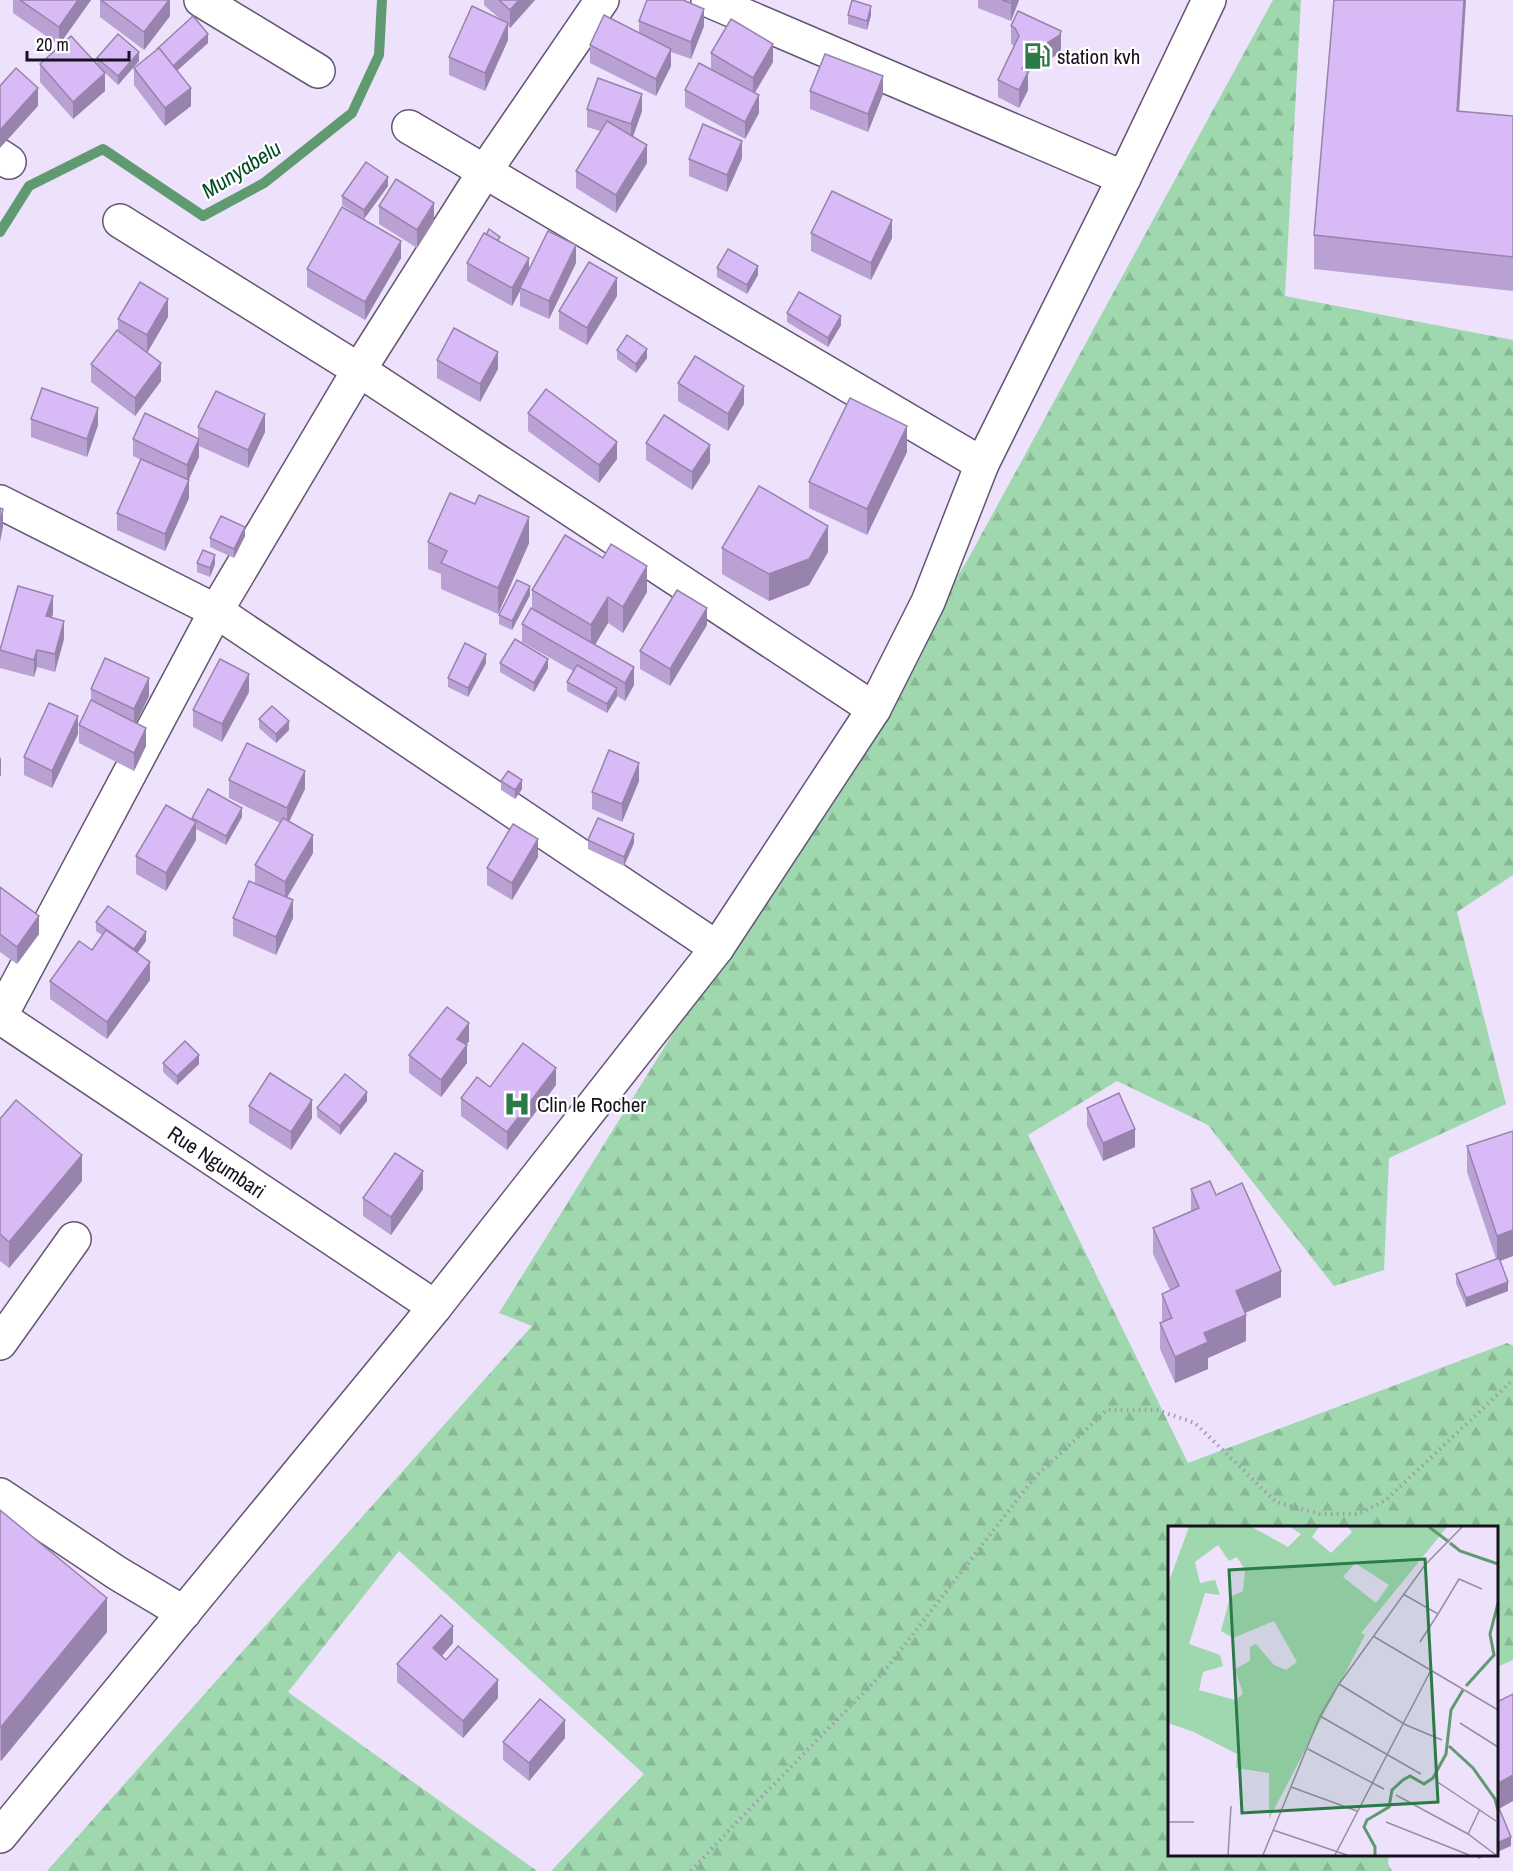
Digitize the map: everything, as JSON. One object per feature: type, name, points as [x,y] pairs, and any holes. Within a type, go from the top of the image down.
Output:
[{"type":"main road","points":[[201,0],[318,71]]},
{"type":"main road","points":[[0,1017],[216,611],[359,370],[485,171],[602,0]]},
{"type":"main road","points":[[708,0],[1124,178]]},
{"type":"main road","points":[[0,1836],[435,1307],[717,948],[874,709],[928,602],[982,464],[1124,178],[1209,0]]},
{"type":"main road","points":[[409,127],[982,464]]},
{"type":"main road","points":[[120,221],[359,370],[874,709]]},
{"type":"main road","points":[[0,502],[216,611],[717,948]]},
{"type":"main road","name":"Rue Ngumbari","points":[[0,1017],[435,1307]]},
{"type":"main road","points":[[0,1343],[74,1239]]},
{"type":"main road","points":[[0,1495],[117,1573],[184,1613]]},
{"type":"path","points":[[691,1871],[882,1674],[1035,1477],[1107,1410],[1156,1410],[1196,1423],[1276,1502],[1320,1514],[1358,1514],[1386,1500],[1513,1380]]},
{"type":"green space","points":[[1273,0],[1301,0],[1285,296],[1513,340],[1513,875],[1457,912],[1506,1104],[1389,1158],[1384,1270],[1334,1286],[1208,1125],[1117,1081],[1028,1135],[1188,1463],[1507,1343],[1513,1346],[1513,1660],[1498,1667],[1498,1526],[1168,1526],[1168,1856],[1389,1856],[1388,1864],[1392,1871],[551,1871],[644,1774],[399,1551],[288,1692],[537,1871],[47,1871],[532,1326],[499,1313],[967,561]]},
{"type":"building","points":[[20,0],[78,0],[59,27]]},
{"type":"building","points":[[101,0],[169,0],[144,32]]},
{"type":"building","points":[[499,0],[519,0],[510,10]]},
{"type":"building","points":[[647,0],[683,0],[704,9],[691,42],[639,21]]},
{"type":"building","points":[[852,0],[871,6],[867,21],[848,15]]},
{"type":"building","points":[[1334,0],[1464,0],[1457,111],[1513,116],[1513,257],[1314,235]]},
{"type":"building","points":[[472,6],[508,23],[485,73],[449,57]]},
{"type":"building","points":[[1018,11],[1061,31],[1060,35],[1036,50],[1032,48],[1022,69],[1028,72],[1019,90],[998,80],[1019,36],[1015,28],[1011,26]]},
{"type":"building","points":[[604,15],[671,49],[656,79],[590,45]]},
{"type":"building","points":[[193,16],[208,34],[173,66],[159,48],[157,49]]},
{"type":"building","points":[[731,19],[773,44],[753,78],[711,53]]},
{"type":"building","points":[[118,34],[139,52],[118,76],[97,58]]},
{"type":"building","points":[[71,36],[105,73],[73,102],[40,64]]},
{"type":"building","points":[[159,48],[191,88],[165,108],[134,68]]},
{"type":"building","points":[[825,54],[883,76],[868,114],[810,91]]},
{"type":"building","points":[[699,63],[759,95],[745,122],[685,90]]},
{"type":"building","points":[[16,68],[38,88],[0,130],[0,86]]},
{"type":"building","points":[[598,78],[642,94],[631,124],[587,109]]},
{"type":"building","points":[[607,121],[647,145],[616,195],[576,171]]},
{"type":"building","points":[[703,124],[742,141],[727,175],[689,159]]},
{"type":"building","points":[[366,162],[388,177],[364,210],[342,196]]},
{"type":"building","points":[[396,179],[434,203],[417,230],[379,206]]},
{"type":"building","points":[[832,191],[892,220],[871,263],[811,233]]},
{"type":"building","points":[[342,207],[401,241],[365,302],[307,269]]},
{"type":"building","points":[[489,229],[500,237],[497,241],[486,235]]},
{"type":"building","points":[[548,231],[576,245],[549,301],[520,288]]},
{"type":"building","points":[[484,233],[529,258],[512,288],[467,263]]},
{"type":"building","points":[[728,249],[758,266],[747,285],[717,268]]},
{"type":"building","points":[[589,262],[617,278],[587,328],[559,311]]},
{"type":"building","points":[[140,282],[168,299],[147,335],[118,319]]},
{"type":"building","points":[[799,292],[841,316],[828,338],[787,313]]},
{"type":"building","points":[[454,328],[498,352],[480,384],[437,360]]},
{"type":"building","points":[[117,330],[161,363],[135,398],[91,364]]},
{"type":"building","points":[[627,335],[647,349],[636,364],[617,350]]},
{"type":"building","points":[[695,356],[744,386],[728,414],[678,383]]},
{"type":"building","points":[[42,388],[98,408],[87,439],[31,419]]},
{"type":"building","points":[[546,389],[617,442],[599,465],[528,413]]},
{"type":"building","points":[[216,391],[265,414],[248,450],[198,427]]},
{"type":"building","points":[[850,398],[907,426],[867,509],[809,482]]},
{"type":"building","points":[[145,413],[199,439],[187,465],[133,439]]},
{"type":"building","points":[[664,415],[710,445],[692,472],[646,443]]},
{"type":"building","points":[[141,459],[189,480],[165,534],[117,513]]},
{"type":"building","points":[[759,486],[828,526],[809,559],[769,574],[722,548]]},
{"type":"building","points":[[450,493],[475,504],[479,495],[529,517],[498,588],[441,563],[447,551],[428,542]]},
{"type":"building","points":[[0,508],[3,509],[0,524]]},
{"type":"building","points":[[221,516],[245,527],[234,549],[210,538]]},
{"type":"building","points":[[565,535],[603,558],[611,544],[647,566],[623,607],[608,597],[591,625],[532,590]]},
{"type":"building","points":[[203,550],[215,555],[210,568],[197,563]]},
{"type":"building","points":[[517,580],[530,586],[512,621],[499,615]]},
{"type":"building","points":[[18,586],[53,596],[46,616],[64,621],[55,654],[37,650],[34,660],[0,650]]},
{"type":"building","points":[[677,590],[707,608],[670,669],[640,651]]},
{"type":"building","points":[[531,608],[634,667],[625,683],[522,624]]},
{"type":"building","points":[[515,639],[548,659],[534,683],[500,663]]},
{"type":"building","points":[[465,643],[486,654],[468,688],[448,678]]},
{"type":"building","points":[[105,658],[149,678],[134,709],[91,689]]},
{"type":"building","points":[[220,659],[249,674],[222,724],[193,710]]},
{"type":"building","points":[[577,665],[617,688],[607,704],[567,682]]},
{"type":"building","points":[[91,700],[146,728],[134,753],[79,725]]},
{"type":"building","points":[[49,703],[78,716],[52,771],[24,757]]},
{"type":"building","points":[[272,706],[289,721],[276,734],[259,719]]},
{"type":"building","points":[[247,743],[305,771],[287,808],[229,780]]},
{"type":"building","points":[[609,750],[639,763],[622,804],[592,792]]},
{"type":"building","points":[[508,771],[522,780],[515,790],[501,781]]},
{"type":"building","points":[[208,789],[242,808],[226,836],[192,818]]},
{"type":"building","points":[[166,805],[196,822],[166,873],[136,856]]},
{"type":"building","points":[[283,818],[313,835],[285,882],[255,865]]},
{"type":"building","points":[[598,818],[634,834],[624,857],[588,840]]},
{"type":"building","points":[[513,824],[538,839],[512,883],[487,868]]},
{"type":"building","points":[[249,881],[293,900],[276,937],[233,918]]},
{"type":"building","points":[[0,887],[39,916],[17,947],[0,934]]},
{"type":"building","points":[[108,906],[146,932],[134,949],[96,922]]},
{"type":"building","points":[[106,930],[150,962],[107,1022],[50,981],[79,941],[92,950]]},
{"type":"building","points":[[447,1007],[469,1023],[457,1039],[467,1045],[441,1080],[409,1055]]},
{"type":"building","points":[[185,1041],[199,1055],[177,1076],[163,1063]]},
{"type":"building","points":[[523,1043],[556,1068],[507,1132],[461,1098],[477,1077],[490,1087]]},
{"type":"building","points":[[270,1073],[312,1100],[291,1132],[249,1106]]},
{"type":"building","points":[[345,1074],[367,1092],[340,1126],[317,1108]]},
{"type":"building","points":[[1119,1093],[1135,1129],[1103,1143],[1087,1108]]},
{"type":"building","points":[[16,1100],[82,1155],[9,1242],[0,1234],[0,1119]]},
{"type":"building","points":[[1513,1131],[1513,1230],[1497,1236],[1467,1146]]},
{"type":"building","points":[[395,1153],[423,1171],[391,1217],[363,1198]]},
{"type":"building","points":[[1210,1181],[1216,1195],[1242,1183],[1281,1271],[1236,1291],[1246,1315],[1204,1333],[1208,1342],[1175,1357],[1160,1323],[1172,1318],[1162,1294],[1179,1286],[1153,1228],[1199,1208],[1191,1189]]},
{"type":"building","points":[[1499,1258],[1508,1282],[1466,1298],[1456,1274]]},
{"type":"building","points":[[0,1510],[107,1598],[1,1727],[0,1726]]},
{"type":"building","points":[[441,1615],[453,1626],[433,1648],[446,1660],[458,1646],[498,1680],[463,1721],[397,1664]]},
{"type":"building","points":[[1513,1694],[1513,1775],[1498,1783],[1498,1702]]},
{"type":"building","points":[[540,1699],[565,1720],[529,1763],[503,1742]]},
{"type":"building","points":[[1498,1808],[1511,1837],[1498,1843]]},
{"type":"waterway","name":"Munyabelu","points":[[0,232],[29,186],[103,149],[203,216],[264,183],[352,113],[379,55],[382,0]]},
{"type":"place","name":"station kvh","points":[[1037,56]]},
{"type":"place","name":"Clin le Rocher","points":[[517,1104]]}]
